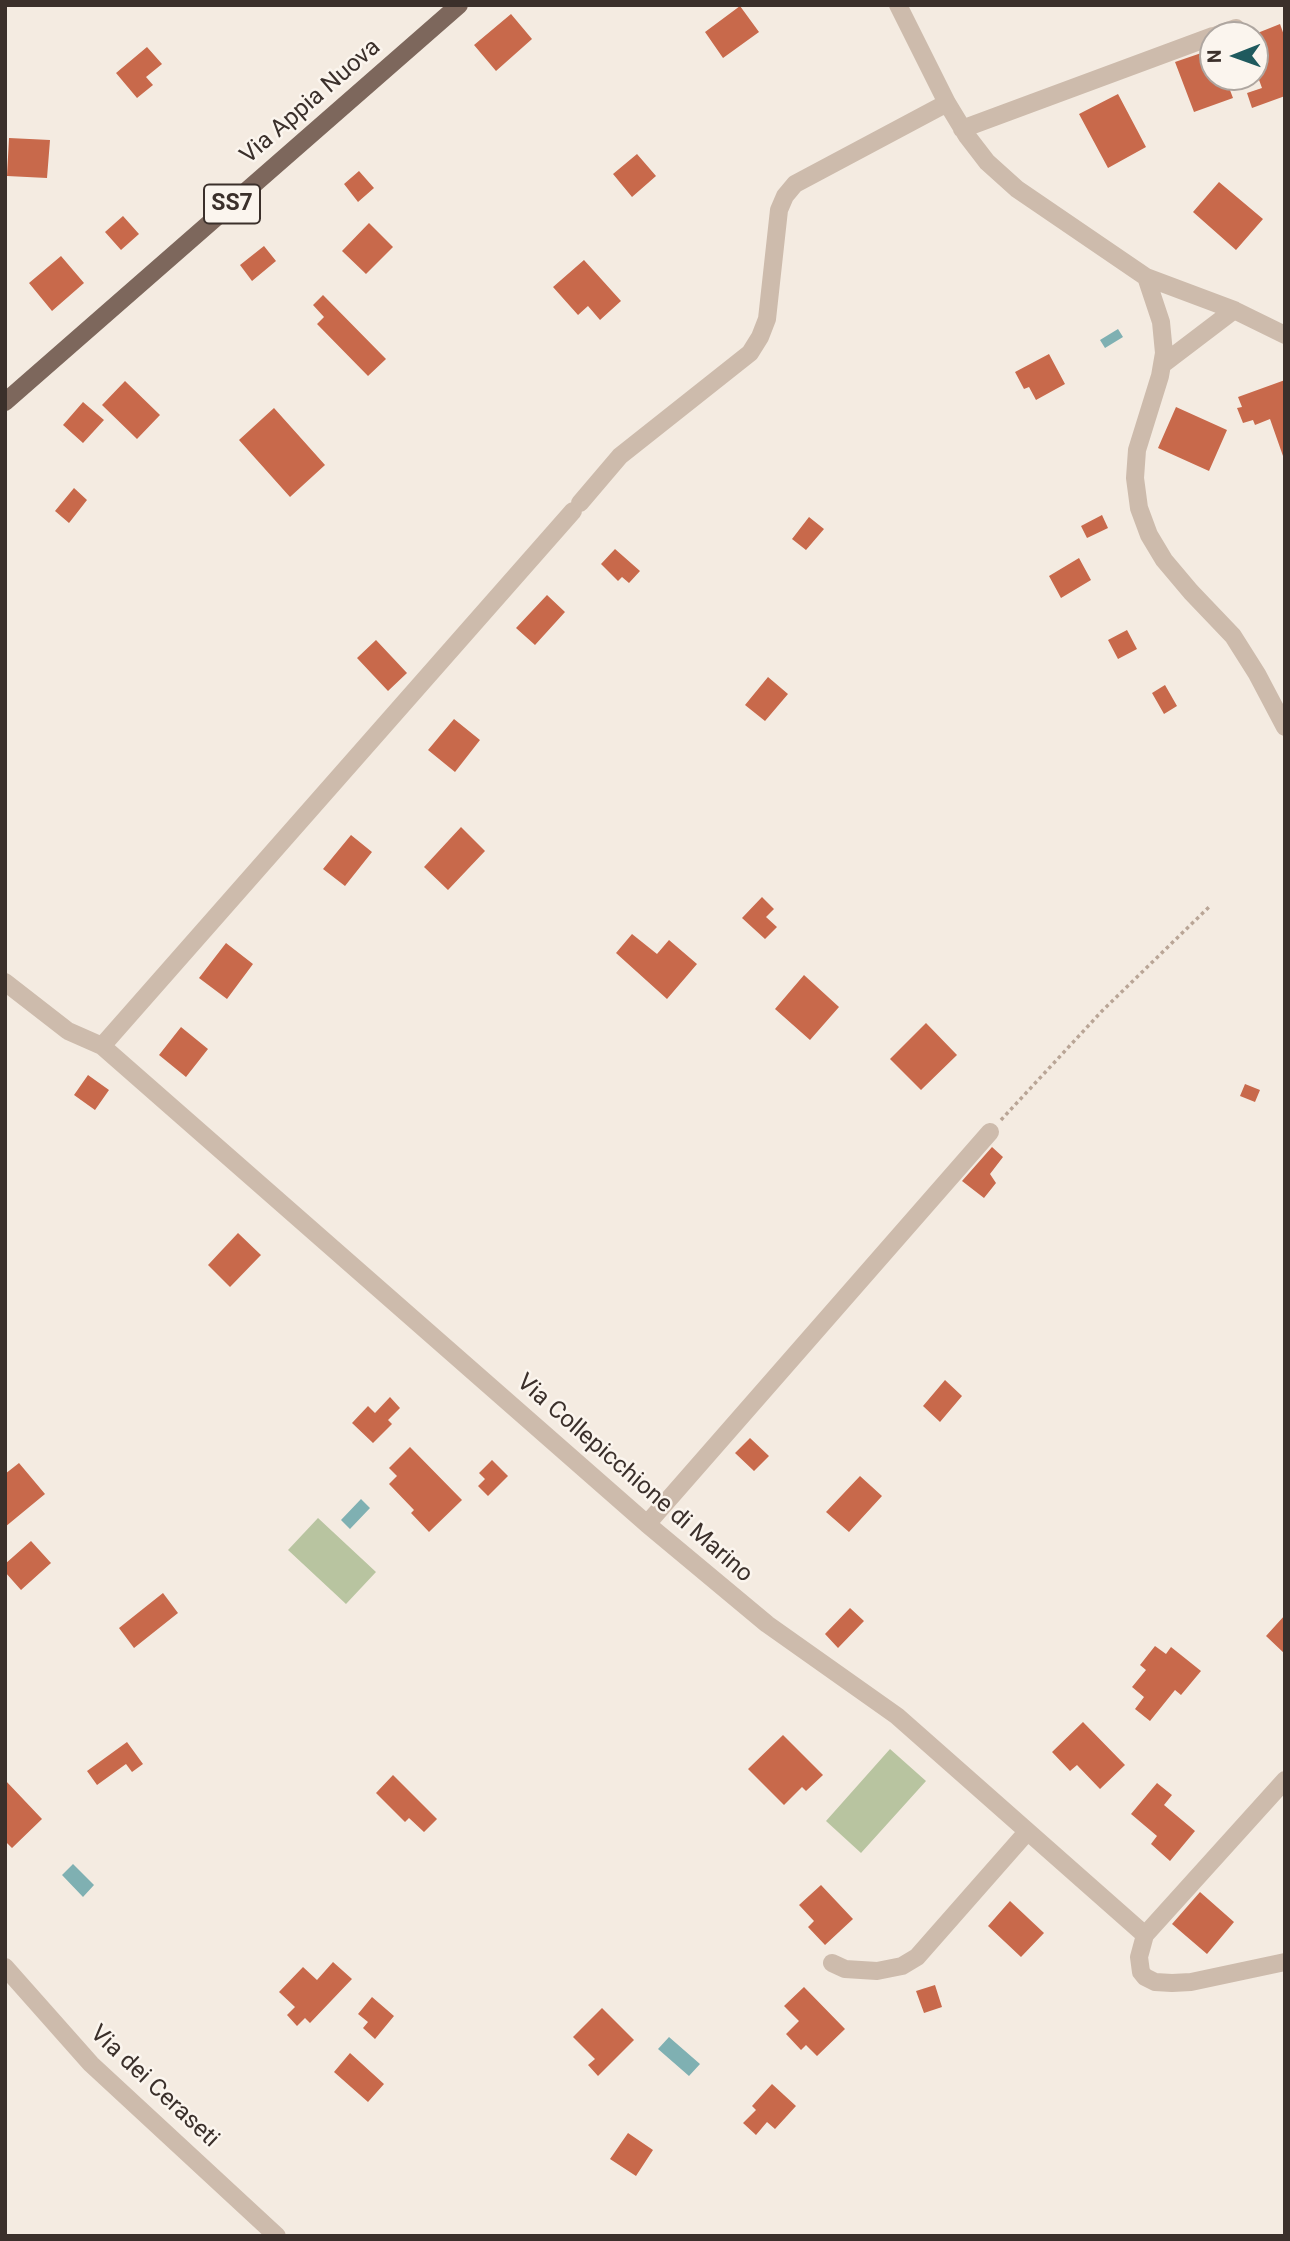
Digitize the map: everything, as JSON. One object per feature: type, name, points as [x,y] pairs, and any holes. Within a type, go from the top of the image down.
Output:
[{"type":"main road","name":"Via Appia Nuova","points":[[5,402],[460,5]]},
{"type":"street","points":[[898,5],[962,129],[987,162],[1017,189],[1146,277],[1234,310],[1283,334]]},
{"type":"street","points":[[962,129],[1199,42]]},
{"type":"street","points":[[102,1046],[620,456],[750,353],[767,319],[779,210],[785,196],[795,184],[947,103]]},
{"type":"street","points":[[1146,277],[1161,322],[1163,364],[1144,421],[1135,464],[1136,492],[1142,514],[1149,535],[1164,560],[1223,624],[1242,650],[1285,727]]},
{"type":"street","points":[[1163,364],[1234,310]]},
{"type":"street","name":"Via Collepicchione di Marino","points":[[6,984],[75,1036],[102,1046],[647,1524],[767,1624],[897,1716],[1145,1935]]},
{"type":"street","points":[[647,1524],[990,1132]]},
{"type":"street","points":[[1285,1780],[1145,1935],[1140,1950],[1140,1966],[1145,1977],[1155,1982],[1191,1982],[1285,1962]]},
{"type":"street","points":[[832,1963],[845,1969],[877,1971],[902,1966],[917,1957],[1027,1832]]},
{"type":"street","name":"Via dei Ceraseti","points":[[5,1967],[91,2064],[276,2236]]},
{"type":"path","points":[[990,1132],[1102,1011],[1210,906]]},
{"type":"green space","points":[[318,1518],[376,1572],[346,1604],[288,1550]]},
{"type":"green space","points":[[890,1749],[926,1781],[861,1853],[826,1821]]},
{"type":"water","points":[[1118,329],[1123,337],[1105,348],[1100,340]]},
{"type":"water","points":[[361,1499],[370,1508],[350,1529],[341,1520]]},
{"type":"water","points":[[73,1864],[94,1885],[83,1897],[62,1875]]},
{"type":"water","points":[[669,2037],[700,2064],[689,2076],[658,2049]]},
{"type":"building","points":[[740,6],[759,32],[723,58],[705,32]]},
{"type":"building","points":[[511,14],[532,39],[496,71],[474,45]]},
{"type":"building","points":[[1280,24],[1285,38],[1285,96],[1252,108],[1247,93],[1269,91],[1269,28]]},
{"type":"building","points":[[147,47],[162,64],[146,77],[153,85],[137,98],[116,73]]},
{"type":"building","points":[[1199,54],[1199,91],[1230,91],[1233,98],[1194,112],[1175,62]]},
{"type":"building","points":[[1118,94],[1146,147],[1108,168],[1079,114]]},
{"type":"building","points":[[9,138],[50,140],[47,178],[7,176]]},
{"type":"building","points":[[637,154],[656,176],[632,197],[613,174]]},
{"type":"building","points":[[359,171],[374,188],[358,202],[344,184]]},
{"type":"building","points":[[1219,182],[1263,219],[1236,250],[1193,212]]},
{"type":"building","points":[[123,216],[139,234],[121,250],[105,232]]},
{"type":"building","points":[[369,223],[393,247],[366,274],[342,251]]},
{"type":"building","points":[[264,246],[276,261],[252,281],[240,265]]},
{"type":"building","points":[[61,256],[84,283],[52,311],[29,283]]},
{"type":"building","points":[[584,260],[621,301],[600,320],[588,306],[578,315],[553,287]]},
{"type":"building","points":[[323,295],[386,359],[368,376],[317,324],[324,317],[313,305]]},
{"type":"building","points":[[1049,354],[1065,384],[1036,400],[1029,387],[1024,389],[1015,372]]},
{"type":"building","points":[[1285,380],[1283,456],[1270,419],[1255,425],[1253,420],[1243,423],[1237,408],[1242,407],[1238,397]]},
{"type":"building","points":[[125,381],[160,415],[137,439],[102,405]]},
{"type":"building","points":[[83,402],[104,420],[83,443],[63,425]]},
{"type":"building","points":[[1176,407],[1227,430],[1209,471],[1158,448]]},
{"type":"building","points":[[274,408],[325,465],[290,497],[239,440]]},
{"type":"building","points":[[74,488],[87,500],[69,523],[55,511]]},
{"type":"building","points":[[1102,515],[1108,528],[1087,538],[1081,526]]},
{"type":"building","points":[[809,517],[824,529],[806,550],[792,539]]},
{"type":"building","points":[[615,549],[640,571],[629,583],[622,577],[618,581],[601,564]]},
{"type":"building","points":[[1079,558],[1091,580],[1061,598],[1049,576]]},
{"type":"building","points":[[547,595],[565,612],[535,645],[516,628]]},
{"type":"building","points":[[1127,630],[1137,649],[1118,659],[1108,640]]},
{"type":"building","points":[[376,640],[407,673],[388,691],[357,658]]},
{"type":"building","points":[[768,677],[788,694],[765,721],[745,705]]},
{"type":"building","points":[[1165,685],[1177,706],[1164,714],[1152,693]]},
{"type":"building","points":[[454,719],[480,740],[455,772],[428,750]]},
{"type":"building","points":[[461,827],[485,851],[448,890],[424,867]]},
{"type":"building","points":[[351,835],[372,852],[345,886],[323,869]]},
{"type":"building","points":[[762,897],[774,909],[766,917],[777,927],[765,939],[742,918]]},
{"type":"building","points":[[632,934],[657,954],[669,940],[697,964],[667,999],[616,953]]},
{"type":"building","points":[[226,943],[253,964],[227,999],[199,978]]},
{"type":"building","points":[[804,975],[839,1007],[810,1040],[775,1009]]},
{"type":"building","points":[[926,1023],[957,1055],[921,1090],[890,1059]]},
{"type":"building","points":[[181,1027],[208,1049],[186,1077],[159,1055]]},
{"type":"building","points":[[88,1075],[109,1090],[95,1110],[74,1095]]},
{"type":"building","points":[[1245,1084],[1260,1090],[1255,1102],[1240,1096]]},
{"type":"building","points":[[992,1147],[1003,1157],[990,1174],[996,1183],[984,1198],[962,1181]]},
{"type":"building","points":[[238,1233],[261,1255],[230,1287],[208,1265]]},
{"type":"building","points":[[945,1380],[962,1396],[940,1422],[923,1406]]},
{"type":"building","points":[[390,1397],[400,1408],[388,1420],[392,1424],[373,1443],[352,1423],[368,1406],[375,1413]]},
{"type":"building","points":[[750,1438],[769,1456],[754,1471],[735,1453]]},
{"type":"building","points":[[410,1447],[462,1500],[429,1532],[411,1513],[414,1510],[389,1484],[397,1476],[389,1468]]},
{"type":"building","points":[[492,1460],[508,1476],[488,1496],[478,1486],[485,1479],[479,1473]]},
{"type":"building","points":[[19,1463],[45,1494],[5,1527],[5,1474]]},
{"type":"building","points":[[860,1476],[882,1496],[849,1532],[826,1512]]},
{"type":"building","points":[[31,1541],[51,1563],[21,1590],[5,1572],[5,1564]]},
{"type":"building","points":[[163,1593],[178,1613],[134,1648],[119,1628]]},
{"type":"building","points":[[850,1608],[864,1621],[838,1648],[825,1634]]},
{"type":"building","points":[[1285,1615],[1285,1654],[1266,1636]]},
{"type":"building","points":[[1155,1646],[1166,1654],[1171,1647],[1201,1671],[1181,1695],[1175,1690],[1150,1721],[1135,1709],[1144,1697],[1132,1687],[1146,1670],[1140,1665]]},
{"type":"building","points":[[1083,1722],[1125,1765],[1100,1789],[1077,1765],[1070,1771],[1052,1752]]},
{"type":"building","points":[[783,1735],[823,1775],[806,1791],[802,1787],[784,1805],[748,1769]]},
{"type":"building","points":[[127,1742],[143,1764],[132,1772],[126,1764],[97,1785],[87,1771]]},
{"type":"building","points":[[393,1775],[437,1819],[424,1832],[409,1818],[405,1822],[376,1793]]},
{"type":"building","points":[[5,1780],[42,1819],[12,1848],[5,1841]]},
{"type":"building","points":[[1157,1783],[1172,1795],[1164,1805],[1195,1831],[1170,1861],[1151,1844],[1157,1836],[1131,1814]]},
{"type":"building","points":[[821,1885],[853,1919],[825,1945],[808,1927],[814,1921],[799,1905]]},
{"type":"building","points":[[1200,1892],[1234,1922],[1207,1954],[1172,1924]]},
{"type":"building","points":[[1010,1901],[1044,1933],[1021,1957],[988,1926]]},
{"type":"building","points":[[333,1962],[352,1979],[310,2023],[305,2018],[297,2026],[287,2015],[295,2007],[279,1992],[303,1967],[317,1980]]},
{"type":"building","points":[[935,1985],[942,2007],[924,2013],[916,1991]]},
{"type":"building","points":[[804,1987],[845,2029],[817,2056],[806,2045],[801,2050],[786,2034],[799,2021],[784,2006]]},
{"type":"building","points":[[372,1997],[394,2016],[375,2039],[363,2028],[368,2022],[358,2014]]},
{"type":"building","points":[[602,2008],[634,2040],[598,2076],[588,2065],[595,2059],[573,2037]]},
{"type":"building","points":[[350,2053],[384,2084],[368,2102],[334,2072]]},
{"type":"building","points":[[772,2084],[796,2106],[775,2129],[767,2122],[756,2135],[743,2123],[756,2110],[752,2106]]},
{"type":"building","points":[[628,2133],[653,2150],[636,2176],[610,2159]]}]
